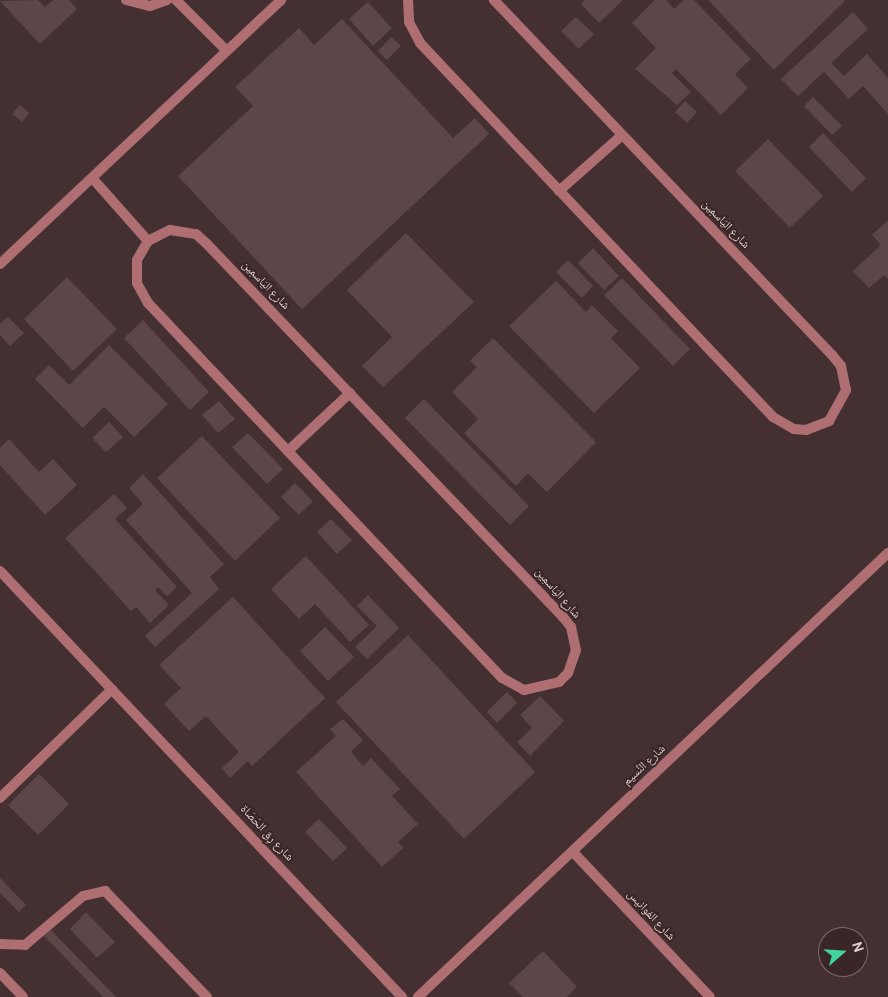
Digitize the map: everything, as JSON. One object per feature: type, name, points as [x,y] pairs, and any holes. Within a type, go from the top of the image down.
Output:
[{"type":"street","points":[[126,0],[150,6],[167,0]]},
{"type":"street","points":[[176,0],[226,50]]},
{"type":"street","points":[[0,264],[94,180],[226,50],[281,0]]},
{"type":"street","name":"شارع اليَاسمِين","points":[[408,0],[409,22],[420,43],[773,417],[794,429],[806,430],[829,422],[845,396],[841,366],[494,0]]},
{"type":"street","points":[[560,191],[622,135]]},
{"type":"street","points":[[94,180],[148,241]]},
{"type":"street","name":"شارع اليَاسمِين","points":[[170,230],[196,234],[350,393],[571,627],[576,650],[568,673],[559,682],[524,690],[502,678],[148,303],[136,271],[148,241],[170,230]]},
{"type":"street","points":[[288,451],[350,393]]},
{"type":"street","name":"شارع النَّسيم","points":[[418,997],[888,553]]},
{"type":"street","name":"شارع رِق الحَصَاة","points":[[0,571],[402,997]]},
{"type":"street","points":[[0,798],[112,689]]},
{"type":"street","name":"شارع الفوانيس","points":[[572,852],[710,997]]},
{"type":"street","points":[[0,944],[25,945],[83,896],[105,891],[207,997]]},
{"type":"street","points":[[0,973],[22,997]]},
{"type":"building","points":[[38,0],[45,7],[53,0],[69,0],[77,9],[40,44],[0,1]]},
{"type":"building","points":[[585,0],[623,0],[599,23],[581,4]]},
{"type":"building","points":[[655,0],[666,0],[674,9],[684,0],[694,0],[751,59],[735,74],[748,88],[721,115],[676,69],[672,73],[691,92],[677,105],[635,69],[656,48],[632,23]]},
{"type":"building","points":[[708,0],[844,0],[845,1],[774,70]]},
{"type":"building","points":[[368,2],[392,28],[373,46],[349,19]]},
{"type":"building","points":[[853,12],[868,29],[831,63],[844,76],[867,54],[888,78],[888,114],[863,86],[849,99],[824,72],[798,96],[781,79]]},
{"type":"building","points":[[576,17],[594,34],[579,49],[561,31]]},
{"type":"building","points":[[342,19],[453,138],[475,118],[489,134],[302,309],[178,176],[253,106],[235,87],[299,28],[314,45]]},
{"type":"building","points":[[391,37],[401,46],[387,60],[378,51]]},
{"type":"building","points":[[813,97],[842,126],[832,135],[804,106]]},
{"type":"building","points":[[685,101],[697,112],[687,123],[675,112]]},
{"type":"building","points":[[20,105],[29,113],[22,122],[12,114]]},
{"type":"building","points":[[823,133],[866,178],[852,192],[809,147]]},
{"type":"building","points":[[768,139],[823,196],[790,228],[735,171]]},
{"type":"building","points":[[888,220],[888,279],[884,275],[869,288],[853,271],[881,245],[872,235]]},
{"type":"building","points":[[406,233],[474,302],[383,387],[362,366],[392,337],[347,290]]},
{"type":"building","points":[[593,248],[619,276],[604,290],[578,263]]},
{"type":"building","points":[[568,260],[593,286],[582,298],[556,272]]},
{"type":"building","points":[[67,277],[117,329],[73,371],[24,319]]},
{"type":"building","points":[[622,278],[690,349],[673,366],[604,295]]},
{"type":"building","points":[[556,281],[586,312],[592,305],[618,331],[611,338],[640,368],[594,413],[509,326]]},
{"type":"building","points":[[8,317],[24,333],[10,346],[0,335],[0,324]]},
{"type":"building","points":[[143,320],[209,392],[190,410],[124,338]]},
{"type":"building","points":[[493,338],[596,442],[547,492],[528,473],[516,486],[464,433],[478,419],[452,392],[477,367],[470,361]]},
{"type":"building","points":[[109,345],[168,404],[134,437],[104,407],[83,428],[35,379],[49,365],[69,385]]},
{"type":"building","points":[[424,399],[529,506],[510,525],[405,418]]},
{"type":"building","points":[[219,401],[235,419],[218,433],[202,415]]},
{"type":"building","points":[[109,422],[123,437],[106,452],[92,438]]},
{"type":"building","points":[[248,433],[283,469],[267,484],[232,447]]},
{"type":"building","points":[[202,436],[280,518],[235,561],[157,478]]},
{"type":"building","points":[[9,439],[39,472],[53,459],[77,485],[45,515],[0,465],[0,448]]},
{"type":"building","points":[[143,474],[224,564],[210,577],[219,589],[155,647],[145,636],[192,593],[126,520],[143,504],[129,488]]},
{"type":"building","points":[[295,483],[313,501],[299,515],[281,497]]},
{"type":"building","points":[[114,494],[127,508],[115,519],[177,587],[167,596],[158,587],[155,590],[169,605],[150,623],[136,607],[131,611],[65,538]]},
{"type":"building","points":[[331,519],[352,540],[337,554],[317,532]]},
{"type":"building","points":[[306,556],[369,625],[350,642],[315,604],[299,619],[271,589]]},
{"type":"building","points":[[368,595],[399,628],[367,659],[355,647],[377,626],[357,606]]},
{"type":"building","points":[[233,597],[325,698],[252,766],[248,761],[230,778],[222,768],[239,752],[206,716],[189,731],[164,704],[181,688],[159,665]]},
{"type":"building","points":[[325,627],[354,657],[328,681],[300,651]]},
{"type":"building","points":[[408,635],[535,772],[464,839],[336,702]]},
{"type":"building","points":[[507,692],[517,703],[497,723],[487,712]]},
{"type":"building","points":[[540,696],[564,721],[530,756],[517,742],[532,728],[520,715]]},
{"type":"building","points":[[343,719],[363,740],[351,752],[363,766],[371,758],[400,789],[392,796],[418,824],[398,842],[403,848],[382,867],[296,772],[336,736],[330,729]]},
{"type":"building","points":[[39,774],[69,804],[38,835],[8,805]]},
{"type":"building","points":[[319,819],[347,848],[333,861],[305,832]]},
{"type":"building","points":[[0,878],[26,905],[19,912],[0,893]]},
{"type":"building","points":[[86,912],[115,942],[97,958],[70,929]]},
{"type":"building","points":[[51,930],[116,997],[103,997],[44,936]]},
{"type":"building","points":[[543,951],[577,987],[567,997],[523,997],[509,983]]}]
